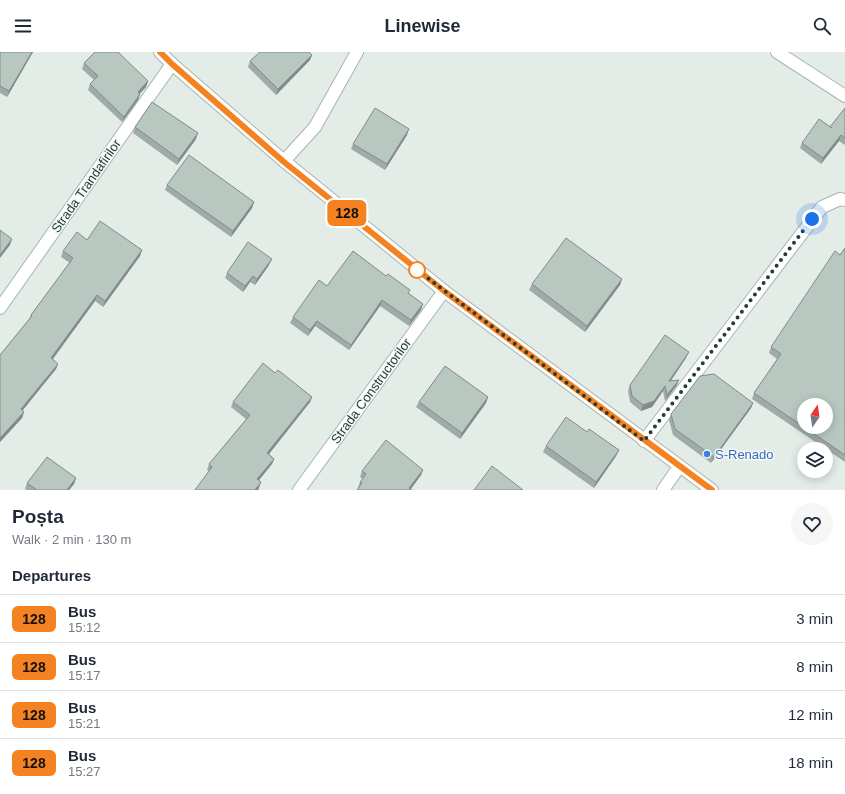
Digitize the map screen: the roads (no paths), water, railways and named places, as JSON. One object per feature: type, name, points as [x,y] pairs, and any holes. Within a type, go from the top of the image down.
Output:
[{"type":"street","points":[[160,52],[284,162],[444,291],[679,467],[712,490]]},
{"type":"street","points":[[284,162],[315,127],[356,52]]},
{"type":"street","points":[[777,52],[845,96]]},
{"type":"street","name":"Strada Trandafirilor","points":[[0,308],[172,64]]},
{"type":"street","points":[[644,441],[822,207],[840,199],[845,200]]},
{"type":"street","name":"Strada Constructorilor","points":[[299,490],[444,291]]},
{"type":"street","points":[[663,490],[679,467]]},
{"type":"place","name":"S-Renado","points":[[707,454]]}]
